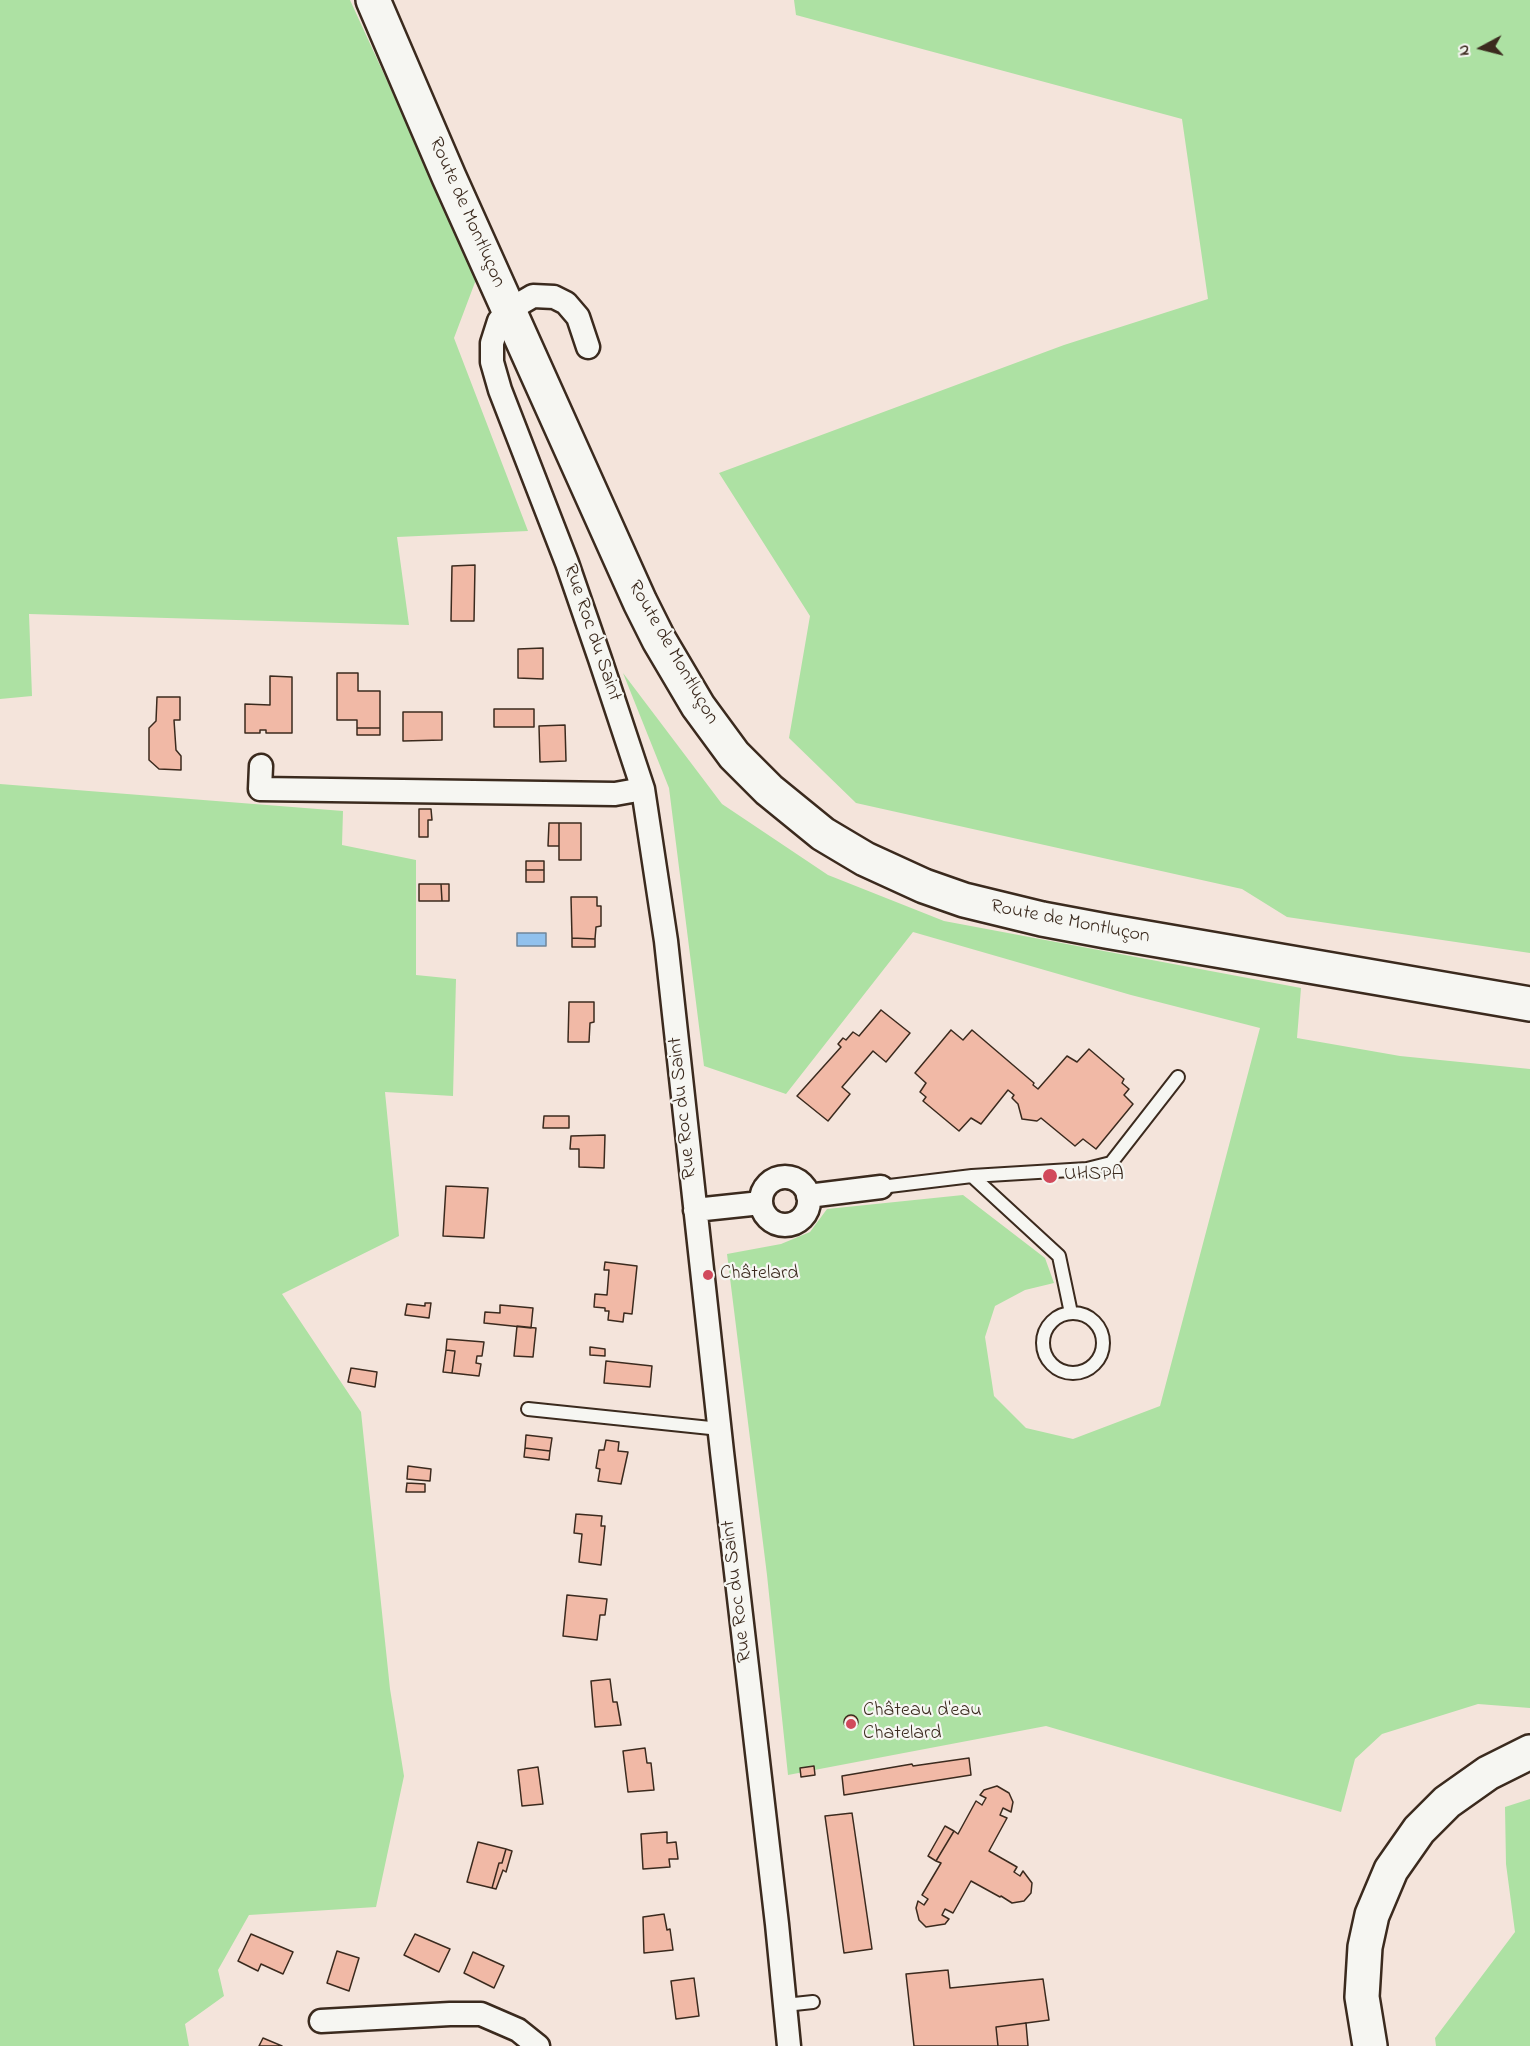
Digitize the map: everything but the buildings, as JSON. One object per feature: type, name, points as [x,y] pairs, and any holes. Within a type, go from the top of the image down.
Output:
[{"type":"main road","name":"Route de Montluçon","points":[[373,0],[660,596],[714,695],[736,727],[762,759],[795,791],[842,828],[905,863],[968,886],[1007,897],[1085,914],[1530,989]]},
{"type":"main road","name":"Route de Montluçon","points":[[386,0],[472,180],[518,304],[618,556],[640,602],[681,679],[714,729],[734,755],[769,790],[823,834],[865,859],[944,894],[993,908],[1106,931],[1530,1004]]},
{"type":"main road","points":[[1370,2046],[1362,1997],[1365,1947],[1372,1915],[1391,1869],[1419,1830],[1446,1802],[1488,1773],[1530,1752]]},
{"type":"main road","points":[[1385,2046],[1377,2000],[1378,1960],[1386,1918],[1406,1872],[1429,1841],[1465,1806],[1497,1784],[1530,1768]]},
{"type":"street","points":[[518,304],[541,295],[566,303],[578,317],[588,347]]},
{"type":"street","name":"Rue Roc du Saint","points":[[518,304],[499,321],[493,336],[491,351],[494,371],[567,563],[643,789],[660,897],[789,2046]]},
{"type":"street","points":[[261,766],[260,789],[615,794],[643,789]]},
{"type":"street","points":[[785,1177],[800,1182],[808,1196],[806,1211],[802,1218],[789,1225],[773,1222],[763,1211],[761,1203],[762,1195],[770,1182],[785,1177]]},
{"type":"street","points":[[808,1196],[881,1187]]},
{"type":"street","points":[[695,1210],[761,1203]]},
{"type":"street","points":[[321,2021],[481,2014],[518,2030],[538,2046]]},
{"type":"lane","points":[[881,1187],[972,1176],[1087,1169],[1111,1163],[1178,1077]]},
{"type":"lane","points":[[972,1176],[1059,1256],[1071,1313]]},
{"type":"lane","points":[[1071,1313],[1090,1318],[1102,1334],[1103,1344],[1102,1353],[1097,1362],[1089,1369],[1070,1374],[1052,1365],[1046,1357],[1043,1338],[1046,1328],[1053,1320],[1071,1313]]},
{"type":"lane","points":[[528,1409],[720,1429]]},
{"type":"lane","points":[[785,2005],[813,2002]]},
{"type":"green space","points":[[0,0],[350,0],[477,277],[454,338],[528,531],[397,537],[409,625],[29,614],[32,696],[0,699]]},
{"type":"green space","points":[[794,0],[1530,0],[1530,953],[1287,917],[1242,889],[856,803],[789,738],[810,616],[719,473],[1064,345],[1208,299],[1182,119],[796,15]]},
{"type":"green space","points":[[623,673],[722,804],[828,875],[944,921],[1301,988],[1297,1038],[1400,1056],[1530,1069],[1530,1708],[1478,1704],[1382,1734],[1355,1759],[1341,1812],[1046,1726],[788,1775],[767,1575],[727,1254],[781,1244],[810,1232],[827,1209],[963,1195],[1045,1258],[1054,1283],[1025,1290],[995,1306],[985,1337],[994,1396],[1026,1428],[1073,1439],[1160,1406],[1260,1028],[1131,995],[913,932],[786,1094],[704,1066],[669,788]]},
{"type":"green space","points":[[0,784],[343,811],[342,845],[416,860],[416,975],[456,979],[453,1096],[385,1092],[399,1236],[282,1294],[361,1412],[390,1689],[404,1776],[376,1907],[249,1915],[218,1970],[224,1996],[185,2024],[189,2046],[0,2046]]},
{"type":"green space","points":[[1530,1799],[1530,2046],[1436,2046],[1435,2038],[1515,1932],[1506,1864],[1505,1807]]},
{"type":"water","points":[[517,933],[546,933],[546,946],[517,946]]},
{"type":"place","name":"UHSPA","points":[[1050,1176]]},
{"type":"place","name":"Châtelard","points":[[708,1275]]},
{"type":"place","name":"Château d'eau Chatelard","points":[[851,1724]]}]
